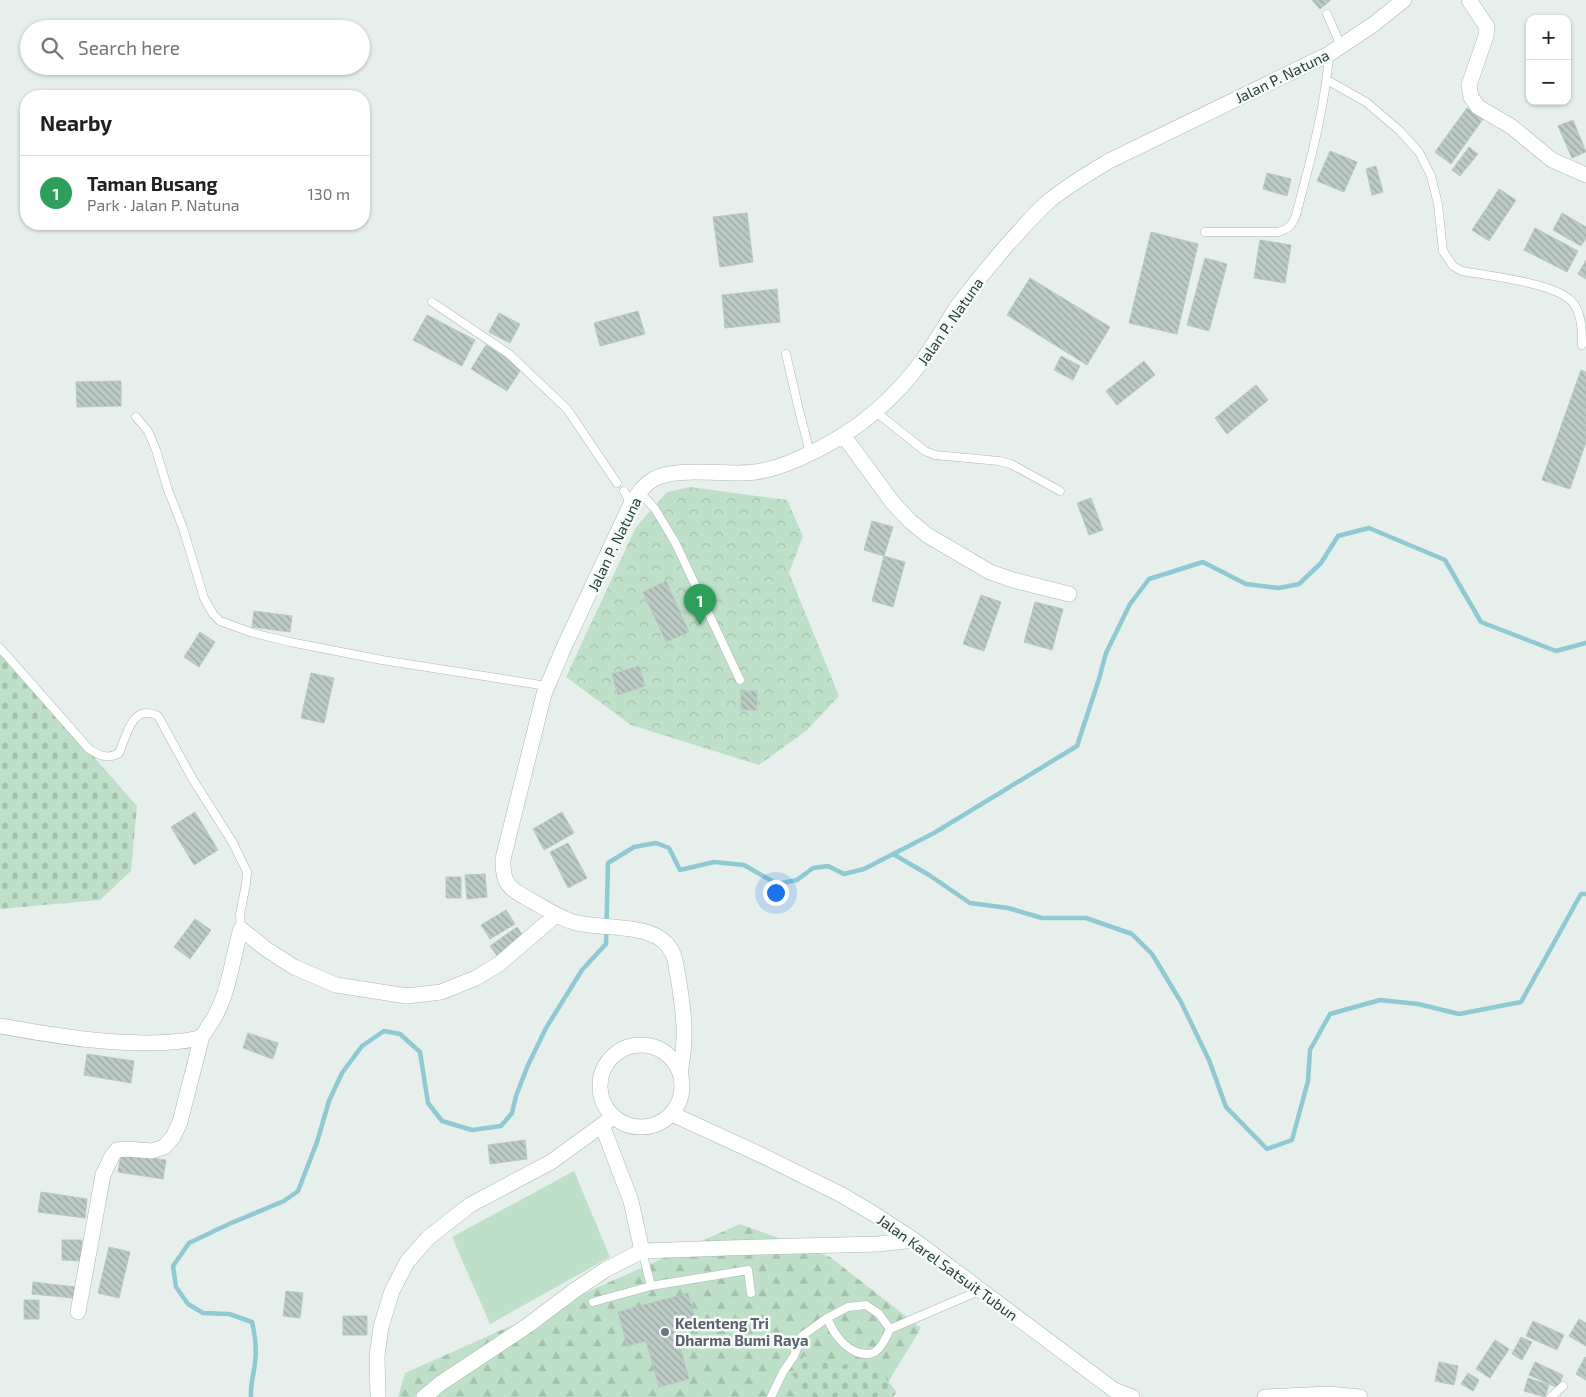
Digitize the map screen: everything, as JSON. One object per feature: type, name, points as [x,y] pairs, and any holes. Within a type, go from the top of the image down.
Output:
[{"type":"street","name":"Jalan P. Natuna","points":[[680,1074],[684,1036],[681,995],[673,954],[659,937],[650,932],[595,927],[556,915],[511,889],[505,881],[503,871],[503,859],[538,715],[547,686],[631,495],[655,478],[666,474],[682,472],[755,472],[780,466],[810,453],[843,435],[876,412],[908,379],[923,361],[958,306],[993,261],[1050,200],[1109,161],[1335,50],[1374,24],[1404,0]]},
{"type":"street","points":[[1469,0],[1486,27],[1486,36],[1469,85],[1469,91],[1474,102],[1478,107],[1512,127],[1552,160],[1586,175]]},
{"type":"street","points":[[843,435],[893,502],[927,536],[990,572],[1013,580],[1069,594]]},
{"type":"street","points":[[78,1312],[103,1175],[117,1150],[152,1151],[164,1147],[173,1136],[180,1122],[202,1036],[215,1018],[230,977],[241,929],[266,949],[294,967],[336,985],[407,996],[441,992],[476,978],[499,964],[556,915]]},
{"type":"street","points":[[0,1026],[65,1037],[120,1042],[178,1042],[202,1036]]},
{"type":"street","points":[[378,1397],[377,1356],[381,1327],[392,1291],[407,1262],[428,1238],[470,1205],[550,1162],[608,1121],[632,1127],[654,1126],[672,1114],[683,1095],[680,1074],[670,1055],[651,1045],[629,1046],[611,1058],[601,1077],[602,1099],[608,1121],[631,1201],[642,1252]]},
{"type":"street","name":"Jalan Karel Satsuit Tubun","points":[[672,1114],[842,1195],[914,1240],[1114,1390],[1132,1397]]},
{"type":"street","points":[[424,1397],[527,1326],[582,1285],[606,1270],[642,1252],[878,1244],[914,1240]]},
{"type":"street","points":[[1265,1397],[1329,1394],[1360,1397]]},
{"type":"lane","points":[[1205,232],[1278,232],[1286,230],[1292,225],[1296,216],[1314,143],[1335,50],[1327,14]]},
{"type":"lane","points":[[1327,80],[1366,102],[1400,132],[1419,152],[1431,176],[1438,204],[1444,251],[1453,266],[1462,271],[1551,288],[1567,296],[1575,305],[1581,321],[1582,345]]},
{"type":"lane","points":[[432,302],[509,354],[567,409],[617,483]]},
{"type":"lane","points":[[786,354],[810,453]]},
{"type":"lane","points":[[876,412],[925,451],[936,455],[1005,463],[1060,491]]},
{"type":"lane","points":[[136,417],[148,431],[156,450],[204,598],[212,614],[220,622],[253,633],[290,642],[382,660],[547,686]]},
{"type":"lane","points":[[631,495],[655,509],[674,542],[740,680]]},
{"type":"lane","points":[[0,648],[89,749],[102,756],[108,757],[119,753],[133,720],[142,713],[150,712],[158,716],[192,778],[233,843],[247,872],[240,914],[241,929]]},
{"type":"lane","points":[[642,1252],[651,1286]]},
{"type":"lane","points":[[594,1302],[651,1286],[748,1270],[751,1293]]},
{"type":"lane","points":[[828,1318],[836,1336],[851,1349],[862,1354],[875,1352],[884,1341],[890,1329],[981,1290]]},
{"type":"lane","points":[[771,1397],[783,1372],[794,1356],[802,1336],[828,1318],[848,1307],[866,1305],[879,1314],[890,1329]]},
{"type":"lane","points":[[1551,1397],[1563,1386]]},
{"type":"green space","points":[[690,487],[787,500],[803,536],[789,573],[839,696],[806,731],[759,765],[631,725],[566,677],[636,527],[667,492]]},
{"type":"green space","points":[[0,651],[137,806],[131,871],[100,900],[0,909]]},
{"type":"green space","points":[[574,1171],[610,1257],[490,1324],[452,1237]]},
{"type":"green space","points":[[740,1224],[830,1257],[921,1328],[879,1397],[398,1397],[405,1373]]},
{"type":"green space","points":[[804,1356],[838,1367],[867,1357],[897,1392],[893,1397],[807,1397],[808,1395],[791,1373]]},
{"type":"building","points":[[1312,0],[1331,0],[1320,9]]},
{"type":"building","points":[[1467,108],[1483,119],[1451,164],[1435,152]]},
{"type":"building","points":[[1573,120],[1586,152],[1572,158],[1558,126]]},
{"type":"building","points":[[1469,147],[1478,154],[1460,176],[1452,170]]},
{"type":"building","points":[[1330,151],[1357,162],[1344,192],[1317,181]]},
{"type":"building","points":[[1376,166],[1383,192],[1372,195],[1366,169]]},
{"type":"building","points":[[1267,173],[1291,179],[1287,196],[1263,189]]},
{"type":"building","points":[[1499,189],[1516,200],[1489,241],[1472,230]]},
{"type":"building","points":[[747,213],[753,262],[720,267],[713,217]]},
{"type":"building","points":[[1562,213],[1586,227],[1586,238],[1581,246],[1553,230]]},
{"type":"building","points":[[1535,228],[1578,251],[1567,272],[1524,250]]},
{"type":"building","points":[[1151,232],[1198,244],[1177,334],[1129,323]]},
{"type":"building","points":[[1260,240],[1291,245],[1285,283],[1254,278]]},
{"type":"building","points":[[1205,258],[1227,264],[1209,331],[1187,325]]},
{"type":"building","points":[[1586,260],[1586,279],[1578,274]]},
{"type":"building","points":[[1030,278],[1110,327],[1087,365],[1007,315]]},
{"type":"building","points":[[777,289],[780,322],[725,328],[722,295]]},
{"type":"building","points":[[638,311],[645,334],[600,346],[594,323]]},
{"type":"building","points":[[499,313],[520,324],[510,343],[489,332]]},
{"type":"building","points":[[427,315],[475,340],[462,366],[413,340]]},
{"type":"building","points":[[486,345],[522,368],[507,391],[471,369]]},
{"type":"building","points":[[1061,356],[1080,366],[1073,380],[1054,370]]},
{"type":"building","points":[[1144,361],[1155,375],[1117,405],[1106,391]]},
{"type":"building","points":[[1581,370],[1586,372],[1586,442],[1570,489],[1542,480]]},
{"type":"building","points":[[121,381],[121,406],[77,407],[76,382]]},
{"type":"building","points":[[1256,385],[1268,400],[1227,434],[1215,418]]},
{"type":"building","points":[[1091,498],[1103,530],[1089,535],[1077,503]]},
{"type":"building","points":[[872,521],[893,527],[884,556],[864,550]]},
{"type":"building","points":[[884,556],[905,562],[893,607],[872,601]]},
{"type":"building","points":[[666,581],[689,632],[666,642],[643,592]]},
{"type":"building","points":[[981,595],[1001,602],[984,651],[963,644]]},
{"type":"building","points":[[1035,602],[1063,609],[1052,650],[1024,642]]},
{"type":"building","points":[[254,611],[292,616],[290,632],[252,627]]},
{"type":"building","points":[[200,632],[215,642],[199,667],[184,657]]},
{"type":"building","points":[[639,666],[645,686],[618,695],[612,674]]},
{"type":"building","points":[[311,673],[334,678],[324,723],[301,718]]},
{"type":"building","points":[[741,691],[757,691],[757,710],[741,710]]},
{"type":"building","points":[[195,812],[218,850],[194,865],[171,827]]},
{"type":"building","points":[[562,812],[574,833],[544,850],[533,829]]},
{"type":"building","points":[[568,843],[587,878],[568,888],[550,852]]},
{"type":"building","points":[[485,874],[487,897],[467,899],[465,875]]},
{"type":"building","points":[[446,877],[461,877],[461,898],[446,898]]},
{"type":"building","points":[[506,910],[515,924],[490,939],[481,925]]},
{"type":"building","points":[[195,919],[211,930],[190,959],[174,947]]},
{"type":"building","points":[[517,927],[525,939],[498,957],[490,946]]},
{"type":"building","points":[[248,1033],[278,1043],[273,1059],[243,1048]]},
{"type":"building","points":[[87,1054],[134,1061],[131,1083],[84,1075]]},
{"type":"building","points":[[525,1140],[527,1159],[490,1164],[488,1145]]},
{"type":"building","points":[[121,1154],[166,1160],[163,1179],[118,1172]]},
{"type":"building","points":[[41,1192],[87,1199],[85,1218],[38,1212]]},
{"type":"building","points":[[62,1240],[82,1240],[81,1261],[62,1260]]},
{"type":"building","points":[[109,1247],[130,1252],[119,1298],[98,1293]]},
{"type":"building","points":[[33,1282],[75,1287],[74,1298],[32,1294]]},
{"type":"building","points":[[286,1291],[303,1293],[300,1318],[283,1316]]},
{"type":"building","points":[[688,1293],[697,1326],[676,1332],[689,1379],[659,1387],[646,1341],[627,1346],[618,1312]]},
{"type":"building","points":[[24,1300],[39,1300],[39,1319],[24,1319]]},
{"type":"building","points":[[343,1316],[367,1316],[367,1335],[343,1335]]},
{"type":"building","points":[[1579,1319],[1586,1323],[1586,1346],[1569,1336]]},
{"type":"building","points":[[1533,1321],[1564,1335],[1557,1350],[1526,1336]]},
{"type":"building","points":[[1521,1337],[1532,1342],[1522,1360],[1512,1354]]},
{"type":"building","points":[[1495,1340],[1509,1349],[1490,1378],[1476,1369]]},
{"type":"building","points":[[1586,1358],[1586,1380],[1576,1374]]},
{"type":"building","points":[[1439,1362],[1458,1366],[1454,1385],[1435,1381]]},
{"type":"building","points":[[1535,1362],[1563,1375],[1558,1388],[1529,1375]]},
{"type":"building","points":[[1468,1373],[1479,1380],[1473,1391],[1461,1384]]},
{"type":"building","points":[[1528,1378],[1549,1385],[1545,1397],[1524,1391]]},
{"type":"waterway","points":[[251,1397],[256,1352],[252,1322],[229,1314],[203,1313],[188,1304],[176,1287],[173,1266],[189,1243],[284,1201],[298,1191],[317,1142],[329,1101],[342,1073],[362,1046],[384,1031],[400,1034],[420,1052],[428,1103],[442,1121],[472,1130],[501,1126],[512,1113],[516,1096],[528,1065],[546,1028],[582,970],[606,944],[608,863],[634,847],[656,843],[669,848],[680,870],[714,862],[744,865],[777,884],[797,880],[813,868],[828,866],[844,874],[864,869],[934,833],[1077,746],[1106,653],[1130,604],[1149,579],[1203,562],[1246,584],[1279,588],[1299,584],[1321,563],[1338,536],[1369,528],[1445,560],[1481,622],[1556,651],[1586,643]]},
{"type":"waterway","points":[[893,854],[929,875],[970,903],[1008,908],[1042,918],[1086,918],[1132,934],[1152,954],[1181,1002],[1209,1060],[1226,1107],[1267,1149],[1292,1140],[1308,1081],[1310,1050],[1330,1014],[1380,1000],[1418,1004],[1459,1014],[1521,1002],[1581,894],[1586,894]]},
{"type":"place","name":"Taman Busang","points":[[700,625]]},
{"type":"place","name":"Kelenteng Tri Dharma Bumi Raya","points":[[665,1332]]}]
